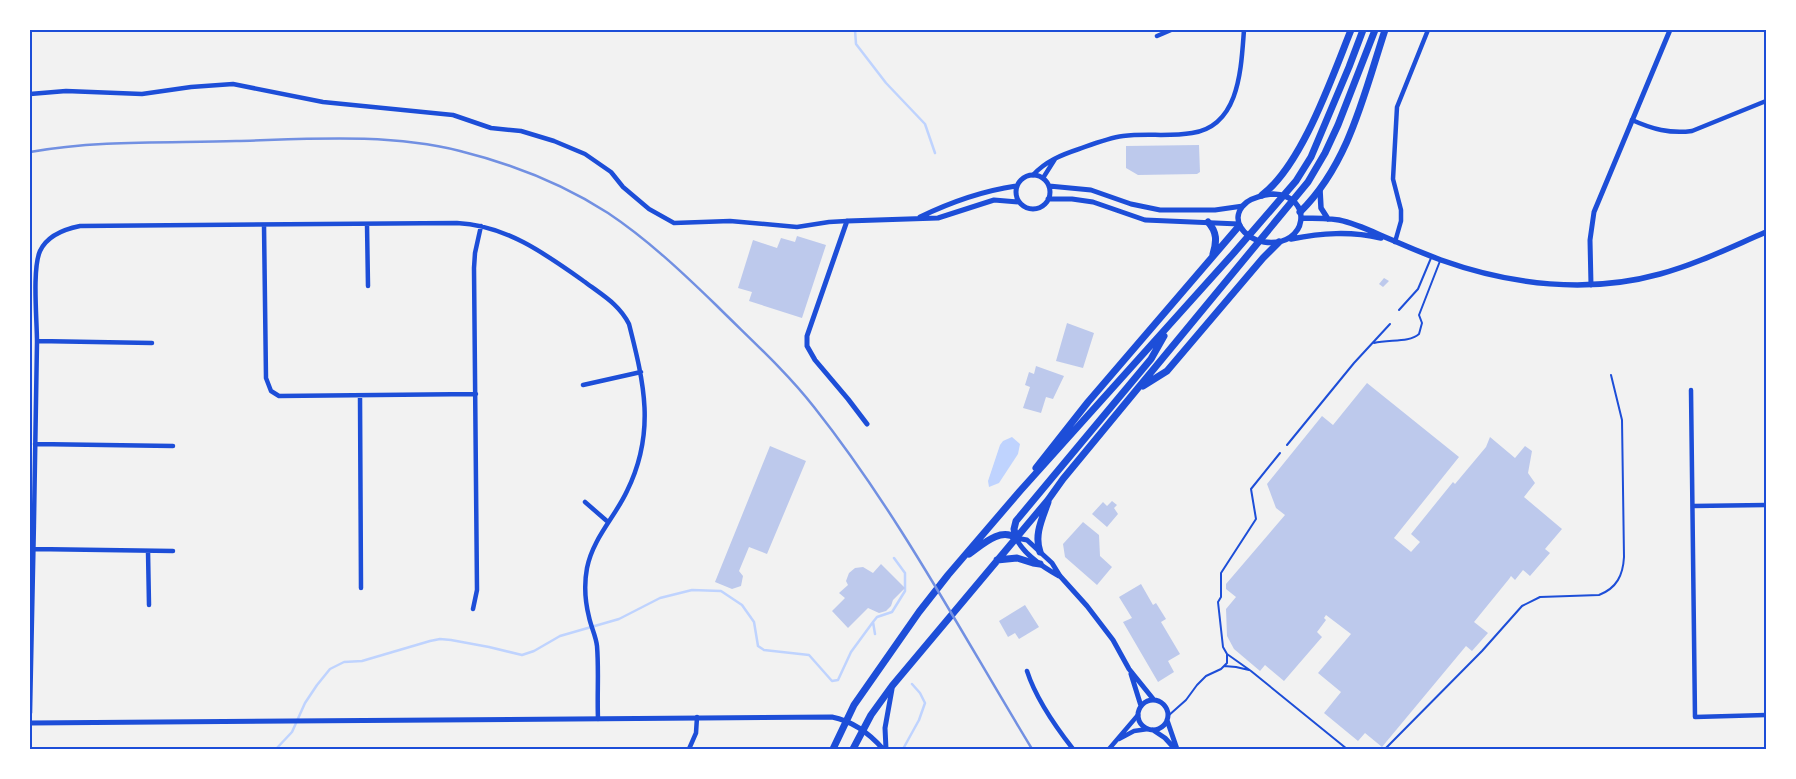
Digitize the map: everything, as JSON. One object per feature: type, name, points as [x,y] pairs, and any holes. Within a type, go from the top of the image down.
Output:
[{"type":"highway","points":[[1262,195],[1273,187],[1294,158],[1321,104],[1351,30]]},
{"type":"highway","points":[[833,749],[854,705],[919,612],[961,560],[1296,181],[1315,148],[1363,30]]},
{"type":"highway","points":[[853,749],[871,715],[892,686],[1048,500],[1063,479],[1246,255],[1308,182],[1325,153],[1338,125],[1375,30]]},
{"type":"highway","points":[[1301,215],[1320,190],[1340,158],[1359,109],[1385,30]]},
{"type":"highway","points":[[1208,222],[1214,228],[1216,237],[1216,244],[1211,259]]},
{"type":"highway","points":[[1020,491],[1088,402],[1239,225]]},
{"type":"highway","points":[[1138,389],[1167,371],[1263,258],[1282,241]]},
{"type":"highway","points":[[1016,538],[1014,529],[1016,522],[1151,359],[1170,324]]},
{"type":"highway","points":[[1040,552],[1037,534],[1048,500]]},
{"type":"highway","points":[[961,560],[996,536],[1008,534],[1016,538]]},
{"type":"highway","points":[[996,560],[1017,558],[1033,564],[1040,564]]},
{"type":"main road","points":[[1320,190],[1321,208],[1328,219]]},
{"type":"main road","points":[[1282,241],[1298,231],[1301,215],[1294,201],[1281,194],[1262,195],[1253,198],[1244,206],[1238,218],[1239,225],[1249,238],[1265,242],[1282,241],[1316,234],[1345,232],[1395,242]]},
{"type":"main road","points":[[1301,215],[1355,225],[1432,256],[1488,275],[1545,284],[1618,282],[1660,274],[1709,257],[1766,232]]},
{"type":"street","points":[[1157,36],[1171,30]]},
{"type":"street","points":[[1033,175],[1042,165],[1055,158],[1098,142],[1123,136],[1184,134],[1203,130],[1221,118],[1228,109],[1236,91],[1244,30]]},
{"type":"street","points":[[1395,242],[1401,221],[1401,210],[1393,179],[1397,107],[1428,30]]},
{"type":"street","points":[[1592,284],[1590,240],[1592,220],[1597,203],[1670,30]]},
{"type":"street","points":[[30,94],[66,92],[142,94],[191,87],[233,84],[323,102],[453,115],[491,128],[521,131],[554,141],[585,154],[611,172],[623,187],[649,210],[674,222],[685,224],[730,221],[797,227],[828,222],[938,218],[994,200],[1019,202],[1026,207],[1035,208],[1045,204],[1048,200],[1049,186],[1043,178],[1033,175],[1022,178],[1016,186],[1019,202]]},
{"type":"street","points":[[1632,120],[1661,131],[1680,133],[1692,131],[1766,101]]},
{"type":"street","points":[[1043,178],[1055,158]]},
{"type":"street","points":[[917,219],[979,193],[1016,186]]},
{"type":"street","points":[[1049,186],[1091,190],[1132,204],[1160,210],[1215,210],[1244,206]]},
{"type":"street","points":[[1048,200],[1072,199],[1093,202],[1145,220],[1239,225]]},
{"type":"street","points":[[847,222],[808,336],[807,346],[815,360],[867,424]]},
{"type":"street","points":[[367,224],[368,286]]},
{"type":"street","points":[[30,713],[34,549],[32,498],[35,444],[33,387],[37,341],[38,259],[40,250],[46,242],[59,232],[80,226],[457,224],[481,226],[526,243],[614,303],[629,324],[645,397],[643,442],[627,491],[591,553],[587,568],[586,600],[596,645],[598,719]]},
{"type":"street","points":[[264,225],[266,378],[268,388],[274,394],[280,396],[476,394]]},
{"type":"street","points":[[473,609],[477,590],[474,268],[476,246],[481,226]]},
{"type":"street","points":[[37,341],[152,343]]},
{"type":"street","points":[[583,385],[640,372]]},
{"type":"street","points":[[1691,390],[1695,717],[1766,715]]},
{"type":"street","points":[[360,396],[361,588]]},
{"type":"street","points":[[35,444],[173,446]]},
{"type":"street","points":[[585,502],[608,522]]},
{"type":"street","points":[[1693,506],[1766,505]]},
{"type":"street","points":[[1016,538],[1027,540],[1052,563],[1060,576],[1088,606],[1113,640],[1129,669],[1142,706]]},
{"type":"street","points":[[1016,538],[1020,548],[1040,564],[1060,576]]},
{"type":"street","points":[[34,549],[173,551]]},
{"type":"street","points":[[148,551],[148,605]]},
{"type":"street","points":[[1129,669],[1154,700],[1166,707],[1167,718],[1176,749]]},
{"type":"street","points":[[1027,671],[1031,685],[1073,749]]},
{"type":"street","points":[[885,749],[884,728],[892,686]]},
{"type":"street","points":[[1109,749],[1138,715],[1142,706],[1154,700]]},
{"type":"street","points":[[1138,715],[1141,723],[1166,738],[1176,749]]},
{"type":"street","points":[[30,723],[832,717],[846,719],[885,749]]},
{"type":"street","points":[[689,749],[696,733],[697,718]]},
{"type":"street","points":[[1117,740],[1134,731],[1161,727],[1167,718]]},
{"type":"lane","points":[[1399,310],[1418,289],[1432,256]]},
{"type":"lane","points":[[1372,343],[1385,340],[1413,339],[1419,334],[1422,323],[1419,315],[1441,259]]},
{"type":"lane","points":[[1287,445],[1390,324]]},
{"type":"lane","points":[[1385,749],[1482,651],[1522,606],[1540,597],[1599,595],[1607,592],[1618,581],[1624,557],[1622,420],[1611,375]]},
{"type":"lane","points":[[1280,453],[1251,488],[1256,518],[1221,573],[1221,597],[1218,602],[1223,647],[1227,654],[1251,671],[1347,749]]},
{"type":"lane","points":[[1167,718],[1186,700],[1206,676],[1224,666],[1228,658],[1227,654]]},
{"type":"lane","points":[[1224,666],[1251,671]]},
{"type":"water","points":[[1012,437],[1020,444],[1018,454],[999,483],[989,487],[988,481],[1000,445],[1003,441]]},
{"type":"building","points":[[1199,145],[1200,172],[1197,174],[1138,175],[1126,168],[1126,146]]},
{"type":"building","points":[[797,236],[826,245],[802,318],[749,301],[752,292],[738,288],[753,240],[777,248],[781,238],[795,242]]},
{"type":"building","points":[[1384,278],[1389,281],[1383,287],[1379,284]]},
{"type":"building","points":[[1067,323],[1094,333],[1083,368],[1056,361]]},
{"type":"building","points":[[1036,366],[1064,376],[1053,399],[1046,397],[1041,413],[1023,408],[1030,387],[1025,385],[1029,372],[1034,374]]},
{"type":"building","points":[[1367,383],[1459,457],[1394,538],[1411,552],[1420,542],[1411,534],[1453,482],[1455,484],[1486,447],[1490,437],[1515,458],[1525,446],[1532,451],[1528,473],[1535,483],[1524,497],[1562,529],[1545,549],[1550,553],[1530,576],[1523,570],[1515,580],[1511,576],[1474,622],[1488,633],[1472,651],[1466,646],[1382,747],[1365,733],[1358,741],[1324,713],[1341,692],[1318,673],[1351,634],[1326,615],[1324,618],[1326,620],[1317,632],[1322,637],[1284,681],[1265,665],[1260,671],[1234,649],[1227,636],[1226,609],[1236,597],[1226,589],[1226,584],[1285,515],[1276,508],[1267,484],[1322,416],[1333,425]]},
{"type":"building","points":[[770,446],[806,461],[767,554],[749,547],[739,571],[743,576],[741,586],[732,589],[715,582]]},
{"type":"building","points":[[1112,501],[1117,505],[1114,508],[1118,514],[1107,527],[1092,514],[1103,502],[1107,506]]},
{"type":"building","points":[[1083,522],[1099,535],[1100,556],[1112,567],[1097,585],[1065,557],[1063,544]]},
{"type":"building","points":[[881,564],[905,588],[893,600],[891,606],[886,611],[879,613],[868,608],[848,628],[832,611],[845,598],[839,593],[848,585],[846,581],[849,573],[855,568],[863,567],[873,573]]},
{"type":"building","points":[[1141,584],[1153,605],[1156,603],[1166,619],[1161,622],[1180,654],[1168,661],[1174,672],[1158,682],[1123,622],[1132,618],[1119,597]]},
{"type":"building","points":[[1025,605],[1039,627],[1019,639],[1015,633],[1008,637],[999,621]]},
{"type":"waterway","points":[[855,30],[856,44],[886,83],[925,124],[935,153]]},
{"type":"waterway","points":[[875,634],[873,622],[877,617],[892,612],[905,591],[905,573],[894,558]]},
{"type":"waterway","points":[[276,749],[292,732],[305,703],[330,669],[344,662],[362,661],[430,641],[440,639],[451,640],[522,655],[534,651],[560,636],[619,619],[660,598],[692,590],[721,591],[742,605],[754,622],[758,646],[764,650],[809,655],[832,681],[838,680],[851,652],[873,622]]},
{"type":"waterway","points":[[903,749],[919,720],[925,703],[920,693],[912,684]]},
{"type":"railway","points":[[30,152],[55,148],[133,143],[377,139],[432,145],[499,162],[555,184],[608,213],[637,234],[677,268],[766,354],[814,407],[845,447],[901,531],[1032,749]]}]
